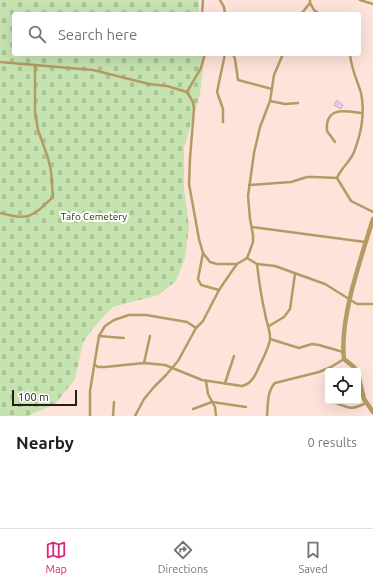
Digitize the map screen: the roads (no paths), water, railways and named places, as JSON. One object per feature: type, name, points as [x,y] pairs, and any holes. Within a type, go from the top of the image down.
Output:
[{"type":"street","points":[[354,368],[344,359],[344,335],[350,300],[373,219]]},
{"type":"street","points":[[361,386],[364,399],[373,412]]},
{"type":"lane","points":[[202,12],[203,0]]},
{"type":"lane","points":[[220,0],[225,12]]},
{"type":"lane","points":[[360,0],[373,4]]},
{"type":"lane","points":[[302,12],[310,2],[314,10],[317,12]]},
{"type":"lane","points":[[187,92],[201,68],[204,56]]},
{"type":"lane","points":[[223,122],[223,109],[217,92],[225,56]]},
{"type":"lane","points":[[234,56],[236,59],[238,80],[272,89]]},
{"type":"lane","points":[[135,416],[144,399],[173,368],[185,350],[196,328],[203,321],[219,290],[237,264],[247,258],[253,242],[248,201],[256,141],[270,101],[274,75],[282,56]]},
{"type":"lane","points":[[337,178],[353,152],[360,130],[362,113],[360,93],[351,66],[350,56]]},
{"type":"lane","points":[[0,62],[94,70],[149,84],[167,86],[187,92],[194,109],[189,184],[195,218],[204,253],[210,262],[217,264],[237,264]]},
{"type":"lane","points":[[0,213],[15,217],[28,217],[40,209],[53,197],[51,171],[38,130],[35,112],[35,66]]},
{"type":"lane","points":[[270,101],[285,104],[298,103]]},
{"type":"lane","points":[[335,142],[327,131],[328,122],[331,116],[335,112],[339,111],[362,113]]},
{"type":"lane","points":[[249,185],[291,182],[307,177],[337,178]]},
{"type":"lane","points":[[337,178],[351,201],[373,212]]},
{"type":"lane","points":[[252,227],[366,242]]},
{"type":"lane","points":[[204,253],[198,279],[199,283],[201,285],[219,290]]},
{"type":"lane","points":[[247,258],[257,264],[274,266],[325,284],[358,304],[373,304]]},
{"type":"lane","points":[[95,365],[105,367],[144,363],[165,365],[206,381],[242,386],[250,382],[257,370],[270,339],[269,326],[262,300],[257,264]]},
{"type":"lane","points":[[269,326],[284,317],[290,309],[295,274]]},
{"type":"lane","points":[[90,416],[90,391],[99,336],[106,326],[114,320],[129,315],[146,314],[186,322],[196,328]]},
{"type":"lane","points":[[99,336],[124,338]]},
{"type":"lane","points":[[144,363],[150,336]]},
{"type":"lane","points":[[270,339],[299,348],[312,344],[343,352]]},
{"type":"lane","points":[[225,383],[234,356]]},
{"type":"lane","points":[[267,416],[271,387],[275,383],[319,372],[344,359]]},
{"type":"lane","points":[[206,381],[208,394],[215,407],[216,416]]},
{"type":"lane","points":[[113,416],[114,402]]},
{"type":"lane","points":[[192,409],[212,402],[246,408]]},
{"type":"lane","points":[[337,404],[348,408],[367,403]]},
{"type":"park label","name":"Tafo Cemetery","points":[[94,216]]}]
